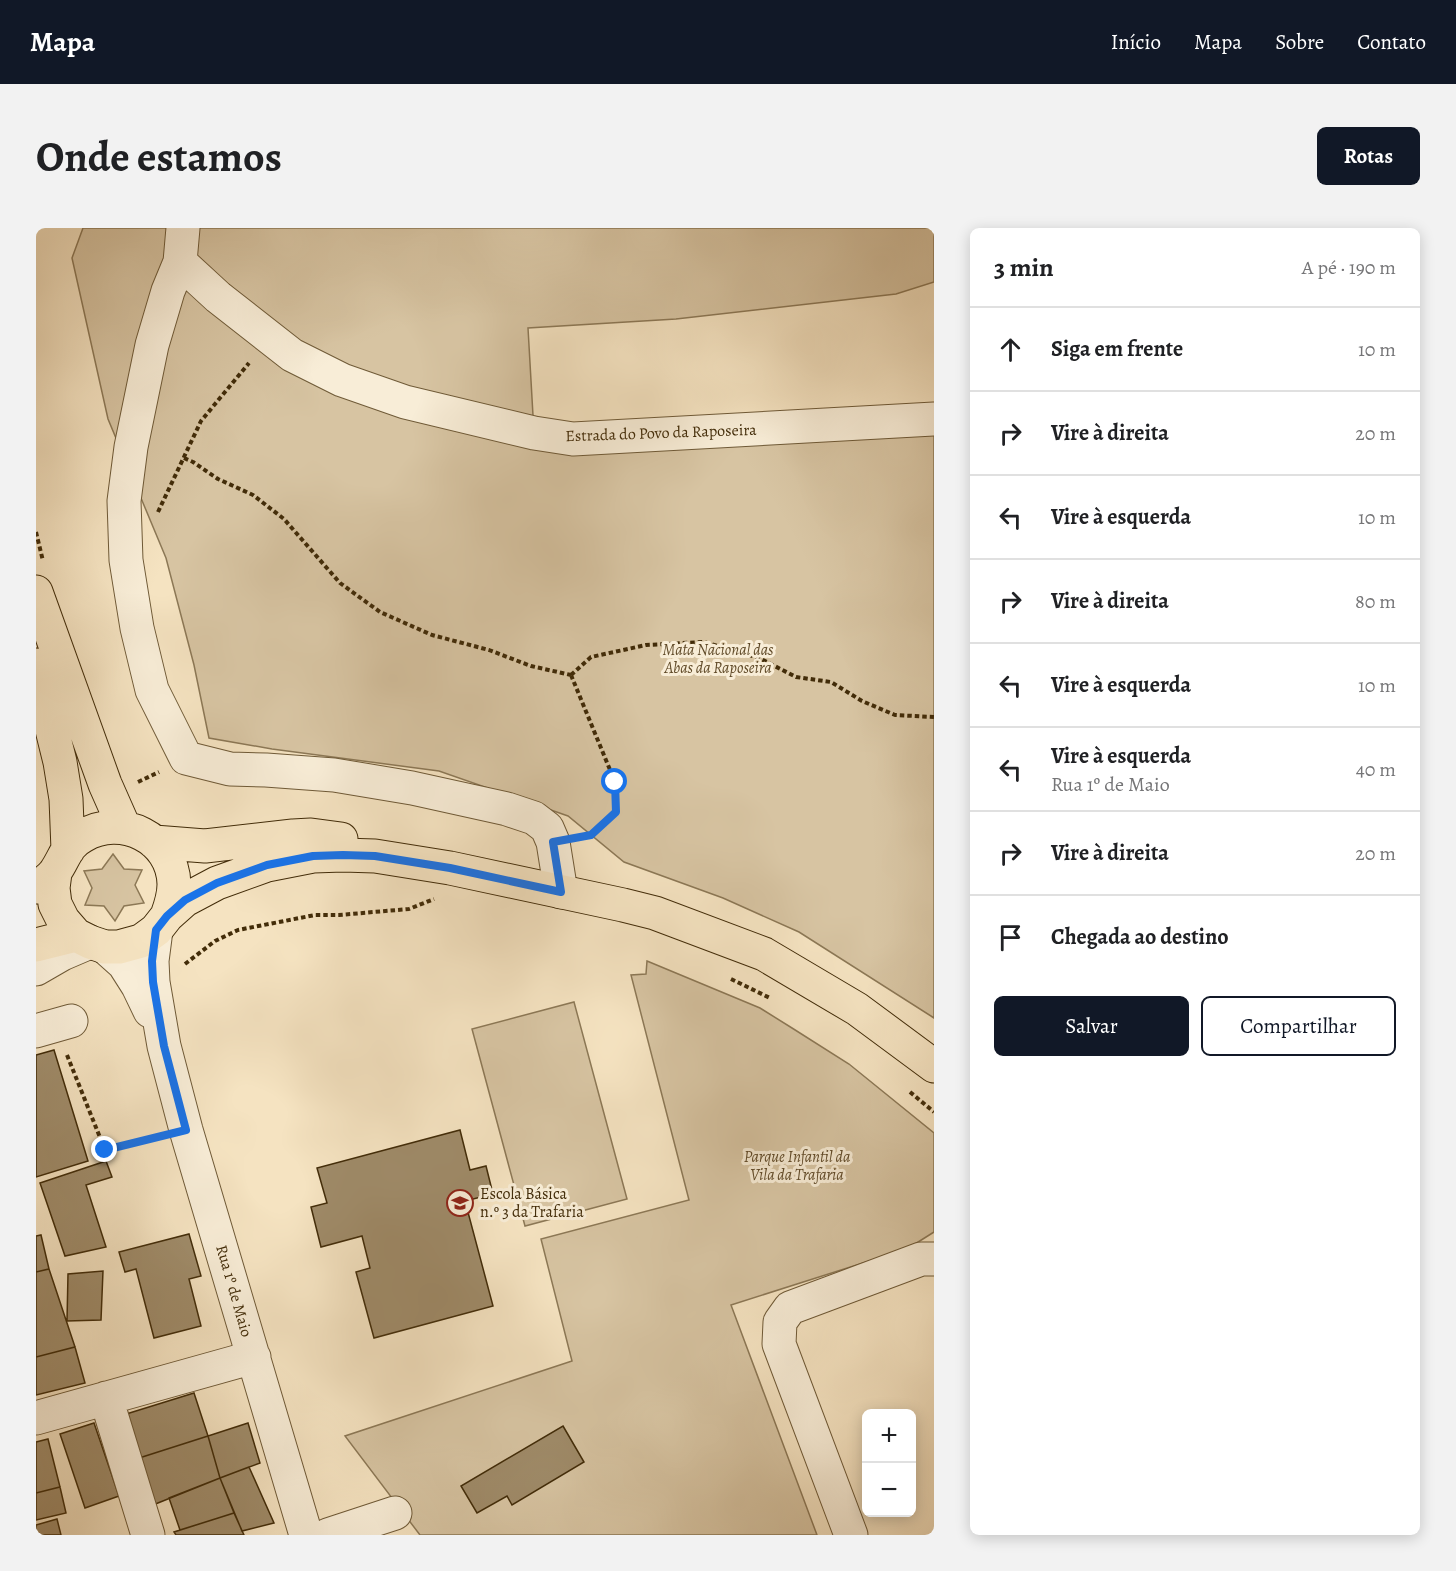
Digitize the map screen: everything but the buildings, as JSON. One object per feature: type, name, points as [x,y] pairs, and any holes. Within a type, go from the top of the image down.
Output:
[{"type":"main road","points":[[36,592],[105,784],[124,827]]},
{"type":"main road","points":[[36,665],[60,762],[66,799],[53,871],[55,904],[63,920],[90,941]]},
{"type":"main road","points":[[53,871],[71,844],[98,829],[124,827],[141,834],[154,842],[164,853],[171,868],[174,883],[173,900],[162,923]]},
{"type":"main road","points":[[154,842],[205,846],[293,836],[334,837],[365,843],[450,868],[656,913],[764,954],[857,1009],[934,1065]]},
{"type":"main road","points":[[36,945],[90,941],[119,947],[141,941],[185,900],[217,883],[245,872],[287,860],[323,856],[364,856],[450,868]]},
{"type":"street","points":[[183,228],[180,262],[168,291],[152,345],[130,447],[124,501],[126,560],[137,628],[152,690],[186,758],[230,769],[334,775],[412,788],[507,809],[534,818],[547,828],[553,842],[561,892]]},
{"type":"street","name":"Estrada do Povo da Raposeira","points":[[180,262],[218,297],[292,355],[342,380],[405,402],[534,433],[573,440],[934,419]]},
{"type":"street","name":"Rua 1º de Maio","points":[[162,923],[152,961],[153,982],[164,1046],[186,1130],[306,1535]]},
{"type":"street","points":[[36,969],[90,941]]},
{"type":"street","name":"Rua 1º de Maio","points":[[90,941],[124,964],[146,1001],[164,1046]]},
{"type":"street","points":[[851,1535],[779,1344],[780,1322],[790,1308],[921,1259],[934,1259]]},
{"type":"street","points":[[36,1418],[254,1357]]},
{"type":"street","points":[[106,1398],[148,1535]]},
{"type":"street","points":[[328,1535],[395,1513]]},
{"type":"path","points":[[156,515],[201,421],[234,380],[272,339]]},
{"type":"path","points":[[184,458],[218,479],[253,495],[284,519],[340,584],[380,612],[432,635],[489,650],[531,666],[571,675]]},
{"type":"path","points":[[571,675],[591,657],[646,645],[704,642],[759,658],[796,677],[831,682],[862,701],[895,715],[934,717]]},
{"type":"path","points":[[553,842],[591,835],[616,812],[615,782],[571,675]]},
{"type":"path","points":[[182,966],[214,941],[238,930],[315,915],[409,909],[435,899],[424,897]]},
{"type":"path","points":[[728,978],[775,1001]]},
{"type":"path","points":[[54,1026],[105,1150],[186,1130]]},
{"type":"path","points":[[907,1089],[934,1112]]},
{"type":"green space","name":"Mata Nacional das Abas da Raposeira","points":[[83,228],[934,228],[934,282],[896,294],[676,319],[528,328],[534,433],[934,434],[934,1018],[799,932],[723,898],[624,862],[568,816],[439,771],[272,749],[209,738],[194,665],[166,558],[108,419],[72,258]]},
{"type":"green space","points":[[113,854],[124,869],[142,870],[135,885],[144,903],[124,906],[115,921],[104,906],[85,905],[92,888],[84,871],[102,869]]},
{"type":"green space","name":"Parque Infantil da Vila da Trafaria","points":[[647,961],[760,1008],[849,1064],[934,1133],[934,1232],[915,1244],[885,1256],[731,1305],[817,1535],[420,1535],[345,1436],[572,1361],[541,1239],[689,1200],[631,975],[646,974]]},
{"type":"green space","points":[[574,1002],[627,1199],[525,1226],[472,1029]]},
{"type":"place","name":"Escola Básica n.º 3 da Trafaria","points":[[460,1203]]},
{"type":"route","points":[[105,1150],[186,1130],[164,1046],[153,982],[152,961],[156,930],[167,916],[185,900],[217,883],[267,865],[313,856],[343,855],[375,856],[450,868],[561,892],[553,842],[591,835],[616,812],[615,782]]}]
